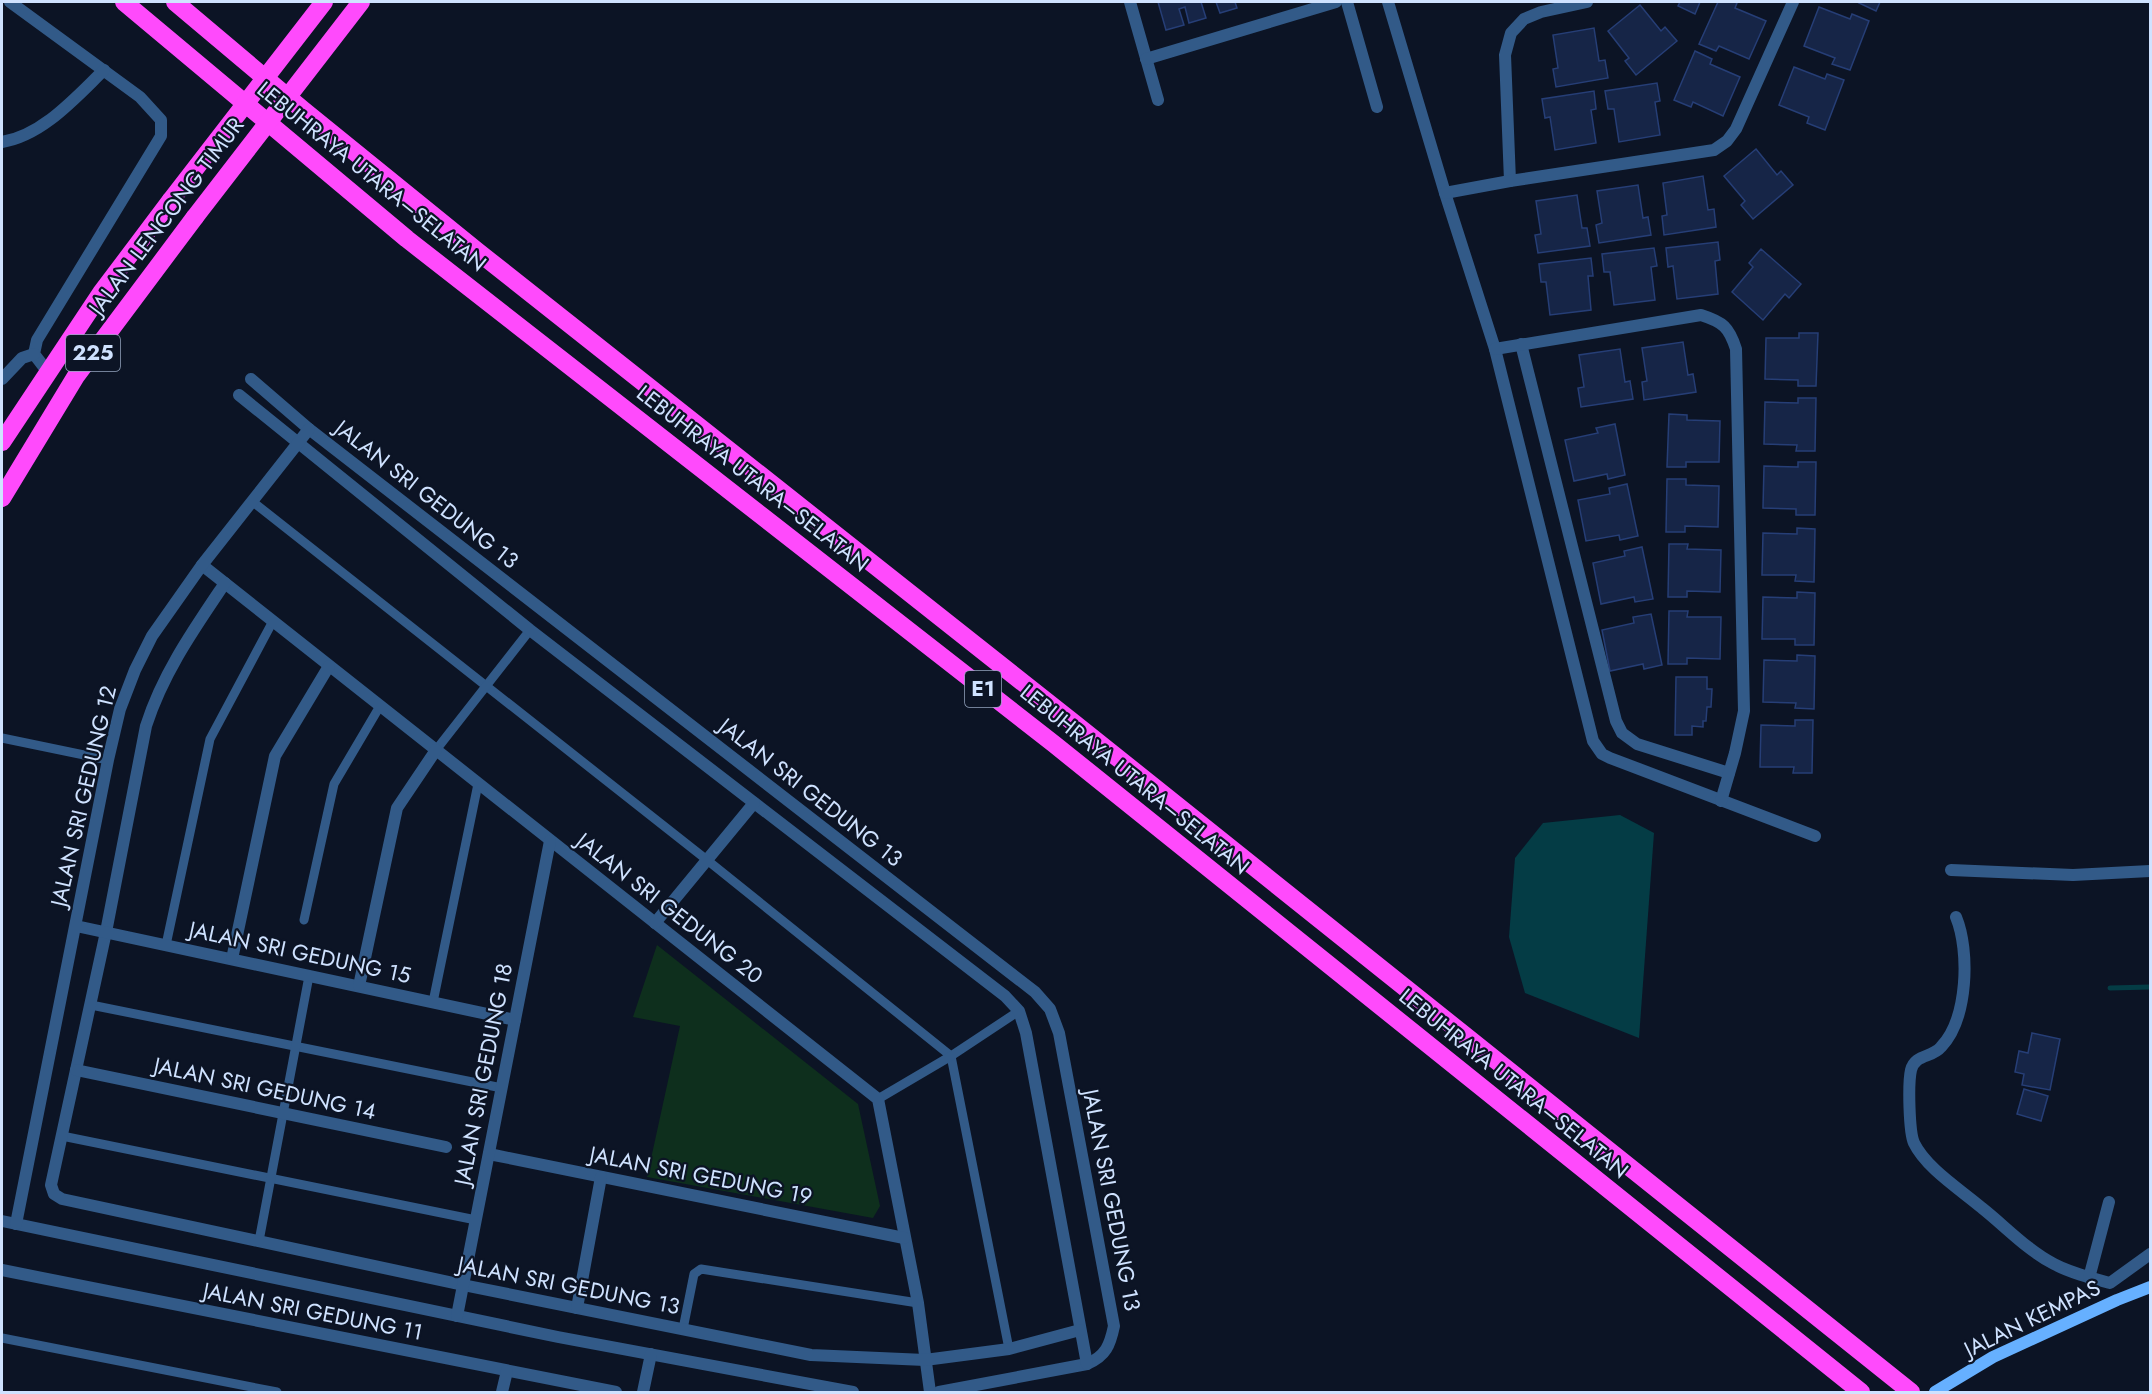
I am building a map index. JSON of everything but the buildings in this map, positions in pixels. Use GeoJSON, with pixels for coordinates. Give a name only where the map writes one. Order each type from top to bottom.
{"type":"FeatureCollection","features":[{"type":"Feature","properties":{"kind":"highway","name":"LEBUHRAYA UTARA–SELATAN"},"geometry":{"type":"LineString","coordinates":[[124,2],[407,239],[1054,744],[1862,1392]]}},
{"type":"Feature","properties":{"kind":"highway","name":"LEBUHRAYA UTARA–SELATAN"},"geometry":{"type":"LineString","coordinates":[[176,2],[303,110],[477,251],[1083,730],[1911,1392]]}},
{"type":"Feature","properties":{"kind":"highway","name":"JALAN LENCONG TIMUR"},"geometry":{"type":"LineString","coordinates":[[2,442],[47,371],[101,293],[324,2]]}},
{"type":"Feature","properties":{"kind":"highway","name":"JALAN LENCONG TIMUR"},"geometry":{"type":"LineString","coordinates":[[2,498],[76,376],[361,2]]}},
{"type":"Feature","properties":{"kind":"main road","name":"JALAN KEMPAS"},"geometry":{"type":"LineString","coordinates":[[1935,1392],[1993,1357],[2117,1300],[2151,1287]]}},
{"type":"Feature","properties":{"kind":"street"},"geometry":{"type":"LineString","coordinates":[[10,2],[140,97],[161,120],[161,136],[37,340],[34,354],[47,371]]}},
{"type":"Feature","properties":{"kind":"street"},"geometry":{"type":"LineString","coordinates":[[1130,2],[1158,100]]}},
{"type":"Feature","properties":{"kind":"street"},"geometry":{"type":"LineString","coordinates":[[1146,59],[1336,2]]}},
{"type":"Feature","properties":{"kind":"street"},"geometry":{"type":"LineString","coordinates":[[1347,2],[1377,106]]}},
{"type":"Feature","properties":{"kind":"street"},"geometry":{"type":"LineString","coordinates":[[1388,2],[1445,194],[1495,349],[1593,741],[1602,754],[1610,758],[1815,836]]}},
{"type":"Feature","properties":{"kind":"street"},"geometry":{"type":"LineString","coordinates":[[1510,181],[1505,55],[1511,33],[1524,19],[1541,12],[1587,2]]}},
{"type":"Feature","properties":{"kind":"street"},"geometry":{"type":"LineString","coordinates":[[1445,194],[1510,181],[1714,150],[1727,141],[1736,129],[1793,2]]}},
{"type":"Feature","properties":{"kind":"street"},"geometry":{"type":"LineString","coordinates":[[2,142],[13,140],[35,130],[67,106],[104,70]]}},
{"type":"Feature","properties":{"kind":"street"},"geometry":{"type":"LineString","coordinates":[[1495,349],[1701,315],[1726,326],[1732,336],[1736,349],[1744,711],[1721,801]]}},
{"type":"Feature","properties":{"kind":"street"},"geometry":{"type":"LineString","coordinates":[[1521,344],[1616,721],[1622,733],[1637,744],[1729,773]]}},
{"type":"Feature","properties":{"kind":"street"},"geometry":{"type":"LineString","coordinates":[[2,380],[22,358],[34,354]]}},
{"type":"Feature","properties":{"kind":"street","name":"JALAN SRI GEDUNG 13"},"geometry":{"type":"LineString","coordinates":[[251,379],[309,429],[1035,992],[1050,1009],[1059,1033],[1114,1326],[1107,1352],[1087,1364],[939,1392]]}},
{"type":"Feature","properties":{"kind":"street","name":"JALAN SRI GEDUNG 13"},"geometry":{"type":"LineString","coordinates":[[239,395],[530,630],[1005,996],[1019,1011],[1026,1032],[1087,1364]]}},
{"type":"Feature","properties":{"kind":"street","name":"JALAN SRI GEDUNG 12"},"geometry":{"type":"LineString","coordinates":[[16,1224],[120,709],[135,670],[152,636],[202,565],[309,429]]}},
{"type":"Feature","properties":{"kind":"street","name":"JALAN SRI GEDUNG 20"},"geometry":{"type":"LineString","coordinates":[[202,565],[878,1099]]}},
{"type":"Feature","properties":{"kind":"street","name":"JALAN SRI GEDUNG 12"},"geometry":{"type":"LineString","coordinates":[[54,1194],[51,1185],[106,932],[142,745],[156,696],[185,642],[225,583]]}},
{"type":"Feature","properties":{"kind":"street"},"geometry":{"type":"LineString","coordinates":[[232,959],[275,756],[329,666]]}},
{"type":"Feature","properties":{"kind":"street"},"geometry":{"type":"LineString","coordinates":[[359,986],[397,808],[436,750]]}},
{"type":"Feature","properties":{"kind":"street"},"geometry":{"type":"LineString","coordinates":[[655,923],[754,803]]}},
{"type":"Feature","properties":{"kind":"street","name":"JALAN SRI GEDUNG 18"},"geometry":{"type":"LineString","coordinates":[[457,1316],[550,841]]}},
{"type":"Feature","properties":{"kind":"street"},"geometry":{"type":"LineString","coordinates":[[1951,870],[2073,875],[2151,872]]}},
{"type":"Feature","properties":{"kind":"street"},"geometry":{"type":"LineString","coordinates":[[1956,917],[1962,937],[1964,985],[1959,1017],[1947,1040],[1935,1052],[1919,1058],[1911,1068],[1910,1129],[1920,1154],[2036,1254],[2055,1264],[2089,1278],[2110,1283],[2151,1254]]}},
{"type":"Feature","properties":{"kind":"street","name":"JALAN SRI GEDUNG 15"},"geometry":{"type":"LineString","coordinates":[[76,926],[515,1020]]}},
{"type":"Feature","properties":{"kind":"street","name":"JALAN SRI GEDUNG 14"},"geometry":{"type":"LineString","coordinates":[[76,1070],[446,1147]]}},
{"type":"Feature","properties":{"kind":"street"},"geometry":{"type":"LineString","coordinates":[[878,1099],[918,1303],[930,1392]]}},
{"type":"Feature","properties":{"kind":"street","name":"JALAN SRI GEDUNG 19"},"geometry":{"type":"LineString","coordinates":[[489,1154],[904,1238]]}},
{"type":"Feature","properties":{"kind":"street"},"geometry":{"type":"LineString","coordinates":[[577,1308],[601,1177]]}},
{"type":"Feature","properties":{"kind":"street","name":"JALAN SRI GEDUNG 13"},"geometry":{"type":"LineString","coordinates":[[54,1194],[62,1199],[463,1285],[811,1355],[925,1360],[1009,1349],[1080,1330]]}},
{"type":"Feature","properties":{"kind":"street"},"geometry":{"type":"LineString","coordinates":[[2089,1278],[2109,1202]]}},
{"type":"Feature","properties":{"kind":"street"},"geometry":{"type":"LineString","coordinates":[[2,1221],[457,1316],[853,1392]]}},
{"type":"Feature","properties":{"kind":"street","name":"JALAN SRI GEDUNG 11"},"geometry":{"type":"LineString","coordinates":[[2,1270],[507,1371],[569,1388],[616,1392]]}},
{"type":"Feature","properties":{"kind":"street"},"geometry":{"type":"LineString","coordinates":[[2110,1283],[2117,1300]]}},
{"type":"Feature","properties":{"kind":"street"},"geometry":{"type":"LineString","coordinates":[[643,1392],[651,1354]]}},
{"type":"Feature","properties":{"kind":"street"},"geometry":{"type":"LineString","coordinates":[[502,1392],[507,1371]]}},
{"type":"Feature","properties":{"kind":"lane"},"geometry":{"type":"LineString","coordinates":[[253,502],[707,860],[951,1056],[1009,1349]]}},
{"type":"Feature","properties":{"kind":"lane"},"geometry":{"type":"LineString","coordinates":[[165,945],[210,740],[273,621]]}},
{"type":"Feature","properties":{"kind":"lane"},"geometry":{"type":"LineString","coordinates":[[436,750],[530,630]]}},
{"type":"Feature","properties":{"kind":"lane"},"geometry":{"type":"LineString","coordinates":[[304,920],[334,784],[380,706]]}},
{"type":"Feature","properties":{"kind":"lane"},"geometry":{"type":"LineString","coordinates":[[2,738],[108,760]]}},
{"type":"Feature","properties":{"kind":"lane"},"geometry":{"type":"LineString","coordinates":[[433,1002],[478,784]]}},
{"type":"Feature","properties":{"kind":"lane"},"geometry":{"type":"LineString","coordinates":[[259,1241],[309,976]]}},
{"type":"Feature","properties":{"kind":"lane"},"geometry":{"type":"LineString","coordinates":[[90,1005],[502,1088]]}},
{"type":"Feature","properties":{"kind":"lane"},"geometry":{"type":"LineString","coordinates":[[878,1099],[951,1056],[1019,1011]]}},
{"type":"Feature","properties":{"kind":"lane"},"geometry":{"type":"LineString","coordinates":[[62,1136],[476,1220]]}},
{"type":"Feature","properties":{"kind":"lane"},"geometry":{"type":"LineString","coordinates":[[682,1329],[694,1274],[701,1269],[918,1303]]}},
{"type":"Feature","properties":{"kind":"lane"},"geometry":{"type":"LineString","coordinates":[[2,1338],[277,1392]]}},
{"type":"Feature","properties":{"kind":"shaded area"},"geometry":{"type":"Polygon","coordinates":[[[1620,815],[1654,833],[1639,1038],[1525,993],[1509,937],[1515,858],[1543,823],[1620,815]]]}},
{"type":"Feature","properties":{"kind":"shaded area"},"geometry":{"type":"Polygon","coordinates":[[[657,945],[858,1104],[880,1206],[873,1218],[647,1177],[680,1026],[633,1017],[657,945]]]}},
{"type":"Feature","properties":{"kind":"waterway"},"geometry":{"type":"LineString","coordinates":[[2110,988],[2150,987]]}}]}
